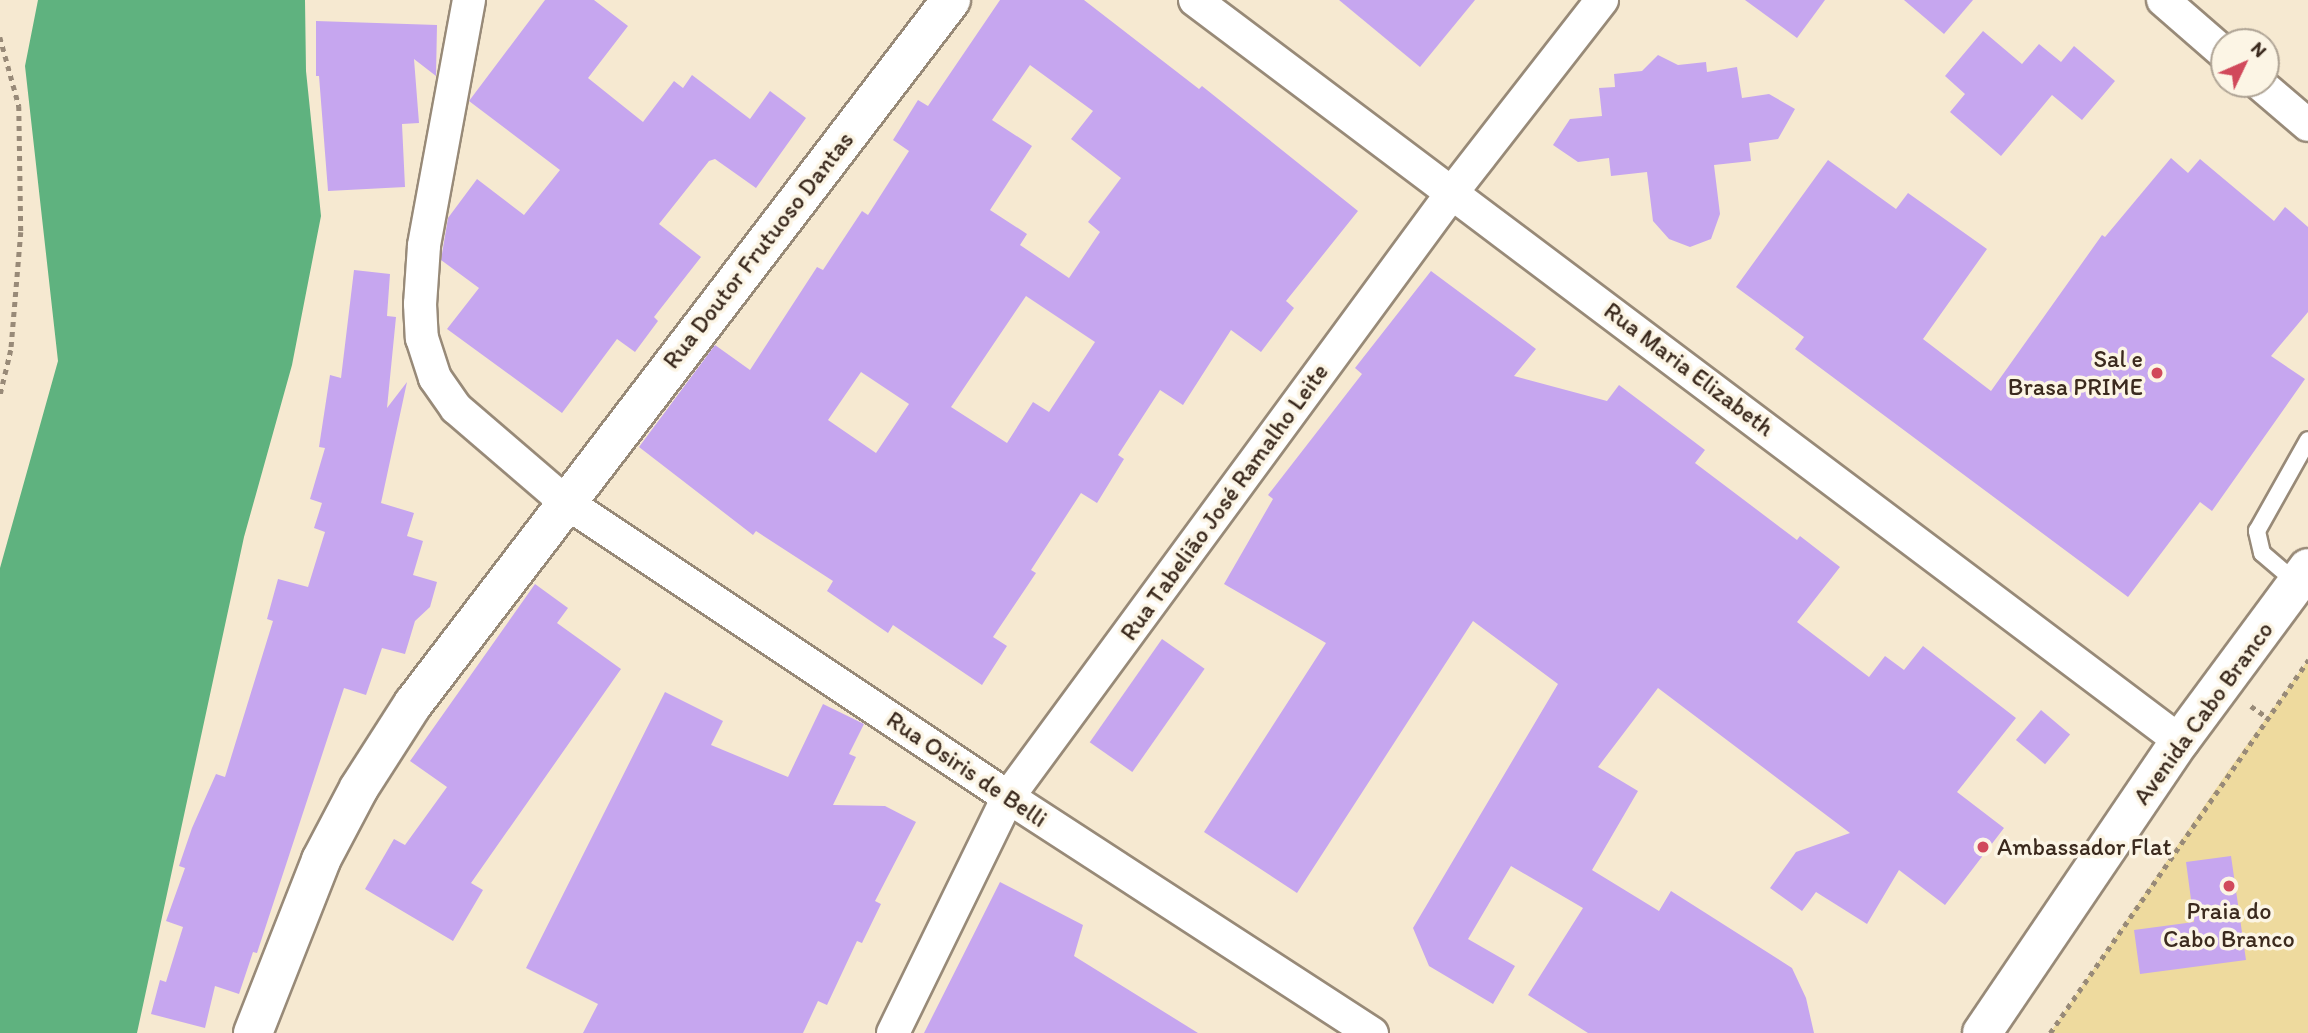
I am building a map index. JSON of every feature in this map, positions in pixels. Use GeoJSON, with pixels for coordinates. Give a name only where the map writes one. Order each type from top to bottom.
{"type":"FeatureCollection","features":[{"type":"Feature","properties":{"kind":"main road","name":"Rua Doutor Frutuoso Dantas"},"geometry":{"type":"LineString","coordinates":[[253,1033],[321,860],[359,788],[413,704],[564,501],[951,0]]}},
{"type":"Feature","properties":{"kind":"main road","name":"Avenida Cabo Branco"},"geometry":{"type":"LineString","coordinates":[[1982,1033],[2180,741],[2303,575]]}},
{"type":"Feature","properties":{"kind":"street","name":"Rua Osiris de Belli"},"geometry":{"type":"LineString","coordinates":[[469,0],[424,247],[422,338],[435,378],[456,408],[564,501],[1008,797],[1372,1033]]}},
{"type":"Feature","properties":{"kind":"street","name":"Rua Maria Elizabeth"},"geometry":{"type":"LineString","coordinates":[[1195,0],[1454,190],[2180,741]]}},
{"type":"Feature","properties":{"kind":"street","name":"Rua Tabelião José Ramalho Leite"},"geometry":{"type":"LineString","coordinates":[[893,1033],[1008,797],[1454,190],[1602,0]]}},
{"type":"Feature","properties":{"kind":"street"},"geometry":{"type":"LineString","coordinates":[[2163,0],[2210,40]]}},
{"type":"Feature","properties":{"kind":"street"},"geometry":{"type":"LineString","coordinates":[[2276,98],[2308,125]]}},
{"type":"Feature","properties":{"kind":"lane"},"geometry":{"type":"LineString","coordinates":[[2303,575],[2262,553],[2257,531],[2308,440]]}},
{"type":"Feature","properties":{"kind":"path"},"geometry":{"type":"LineString","coordinates":[[0,37],[19,106],[20,232],[11,350],[0,396]]}},
{"type":"Feature","properties":{"kind":"path"},"geometry":{"type":"LineString","coordinates":[[2050,1033],[2308,660]]}},
{"type":"Feature","properties":{"kind":"green space"},"geometry":{"type":"Polygon","coordinates":[[[38,0],[305,0],[306,71],[321,216],[292,365],[244,537],[137,1033],[0,1033],[0,568],[58,361],[25,66],[38,0]]]}},
{"type":"Feature","properties":{"kind":"sand","name":"Praia do Cabo Branco"},"geometry":{"type":"Polygon","coordinates":[[[2308,660],[2308,1033],[2050,1033],[2226,774],[2308,660]]]}},
{"type":"Feature","properties":{"kind":"building"},"geometry":{"type":"Polygon","coordinates":[[[545,0],[594,0],[628,26],[588,78],[643,122],[674,81],[683,88],[692,75],[750,119],[770,91],[806,118],[756,188],[715,159],[709,161],[659,224],[701,257],[654,317],[658,321],[635,352],[617,339],[562,413],[447,329],[479,288],[441,260],[448,218],[477,179],[524,215],[560,170],[469,101],[545,0]]]}},
{"type":"Feature","properties":{"kind":"building"},"geometry":{"type":"Polygon","coordinates":[[[1000,0],[1084,0],[1199,89],[1202,86],[1358,211],[1286,301],[1294,308],[1261,352],[1231,330],[1183,405],[1160,390],[1118,455],[1124,459],[1097,503],[1081,493],[1031,570],[1036,573],[993,637],[1007,646],[982,685],[893,625],[888,633],[827,591],[833,581],[756,531],[753,535],[639,447],[715,345],[750,370],[817,267],[823,270],[862,211],[868,215],[909,151],[893,140],[918,100],[928,106],[1000,0]],[[1030,65],[992,120],[1032,146],[990,210],[1027,234],[1020,245],[1069,278],[1100,232],[1088,222],[1121,178],[1071,139],[1093,111],[1030,65]],[[1026,296],[951,407],[1007,443],[1033,402],[1049,412],[1095,342],[1026,296]],[[861,372],[828,420],[876,453],[909,404],[861,372]]]}},
{"type":"Feature","properties":{"kind":"building"},"geometry":{"type":"Polygon","coordinates":[[[1339,0],[1475,0],[1420,67],[1339,0]]]}},
{"type":"Feature","properties":{"kind":"building"},"geometry":{"type":"Polygon","coordinates":[[[1745,0],[1825,0],[1797,38],[1745,0]]]}},
{"type":"Feature","properties":{"kind":"building"},"geometry":{"type":"Polygon","coordinates":[[[1904,0],[1973,0],[1944,34],[1904,0]]]}},
{"type":"Feature","properties":{"kind":"building"},"geometry":{"type":"Polygon","coordinates":[[[316,21],[437,25],[436,76],[414,59],[419,123],[402,124],[405,187],[328,191],[319,76],[316,76],[316,21]]]}},
{"type":"Feature","properties":{"kind":"building"},"geometry":{"type":"Polygon","coordinates":[[[1983,31],[2022,64],[2039,44],[2061,62],[2074,46],[2115,81],[2082,120],[2052,95],[2001,156],[1950,112],[1965,94],[1945,76],[1983,31]]]}},
{"type":"Feature","properties":{"kind":"building"},"geometry":{"type":"Polygon","coordinates":[[[1658,55],[1678,65],[1706,62],[1707,72],[1737,67],[1742,98],[1769,94],[1795,109],[1778,139],[1749,143],[1751,161],[1714,165],[1720,214],[1711,239],[1690,247],[1669,239],[1653,221],[1647,172],[1611,176],[1609,158],[1578,162],[1553,145],[1570,119],[1602,116],[1599,88],[1615,87],[1614,74],[1642,71],[1658,55]]]}},
{"type":"Feature","properties":{"kind":"building"},"geometry":{"type":"Polygon","coordinates":[[[2171,158],[2188,173],[2200,159],[2274,221],[2285,207],[2308,227],[2308,312],[2271,356],[2305,379],[2212,511],[2200,502],[2128,597],[1795,349],[1804,337],[1736,287],[1828,160],[1896,209],[1908,193],[1987,249],[1923,339],[1991,391],[2102,235],[2105,237],[2171,158]]]}},
{"type":"Feature","properties":{"kind":"building"},"geometry":{"type":"Polygon","coordinates":[[[354,270],[390,274],[387,316],[396,317],[387,408],[407,382],[381,503],[414,513],[407,536],[423,541],[413,575],[437,582],[430,607],[415,621],[405,654],[382,648],[366,695],[344,688],[257,953],[253,952],[239,994],[215,986],[205,1028],[151,1014],[160,980],[166,982],[183,927],[166,921],[185,868],[179,866],[192,828],[216,774],[225,777],[273,621],[267,619],[278,579],[308,587],[325,532],[314,528],[322,503],[310,499],[325,448],[319,447],[330,375],[341,378],[354,270]]]}},
{"type":"Feature","properties":{"kind":"building"},"geometry":{"type":"Polygon","coordinates":[[[1431,271],[1536,349],[1514,376],[1607,401],[1619,385],[1705,450],[1695,463],[1797,540],[1800,536],[1840,567],[1797,622],[1869,677],[1885,656],[1904,670],[1923,646],[2016,718],[1957,792],[2004,828],[1945,905],[1899,870],[1867,924],[1816,892],[1802,911],[1770,888],[1796,852],[1850,833],[1658,688],[1598,767],[1638,791],[1592,870],[1659,911],[1671,891],[1792,968],[1806,998],[1814,1033],[1588,1033],[1528,995],[1583,908],[1511,866],[1468,939],[1515,966],[1493,1004],[1429,966],[1413,928],[1558,684],[1473,621],[1297,893],[1204,832],[1326,643],[1224,584],[1273,499],[1268,495],[1362,374],[1355,368],[1431,271]]]}},
{"type":"Feature","properties":{"kind":"building"},"geometry":{"type":"Polygon","coordinates":[[[535,584],[568,608],[557,623],[621,669],[471,883],[483,890],[453,941],[365,889],[394,839],[405,845],[447,787],[410,761],[535,584]]]}},
{"type":"Feature","properties":{"kind":"building"},"geometry":{"type":"Polygon","coordinates":[[[1162,639],[1205,669],[1132,772],[1090,742],[1162,639]]]}},
{"type":"Feature","properties":{"kind":"building"},"geometry":{"type":"Polygon","coordinates":[[[665,692],[723,721],[711,745],[788,777],[823,704],[864,724],[849,754],[856,757],[833,805],[885,806],[916,822],[875,901],[881,904],[862,943],[857,941],[827,1005],[818,1001],[803,1033],[583,1033],[598,1004],[526,968],[665,692]]]}},
{"type":"Feature","properties":{"kind":"building"},"geometry":{"type":"Polygon","coordinates":[[[2041,710],[2070,734],[2045,764],[2016,740],[2041,710]]]}},
{"type":"Feature","properties":{"kind":"building"},"geometry":{"type":"Polygon","coordinates":[[[2231,856],[2246,960],[2140,974],[2134,930],[2194,922],[2186,862],[2231,856]]]}},
{"type":"Feature","properties":{"kind":"building"},"geometry":{"type":"Polygon","coordinates":[[[1000,882],[1083,925],[1074,956],[1198,1033],[924,1033],[1000,882]]]}},
{"type":"Feature","properties":{"kind":"place","name":"Sal e Brasa PRIME"},"geometry":{"type":"Point","coordinates":[2157,373]}},
{"type":"Feature","properties":{"kind":"place","name":"Ambassador Flat"},"geometry":{"type":"Point","coordinates":[1983,847]}},
{"type":"Feature","properties":{"kind":"place","name":"Praia do Cabo Branco"},"geometry":{"type":"Point","coordinates":[2229,886]}}]}
